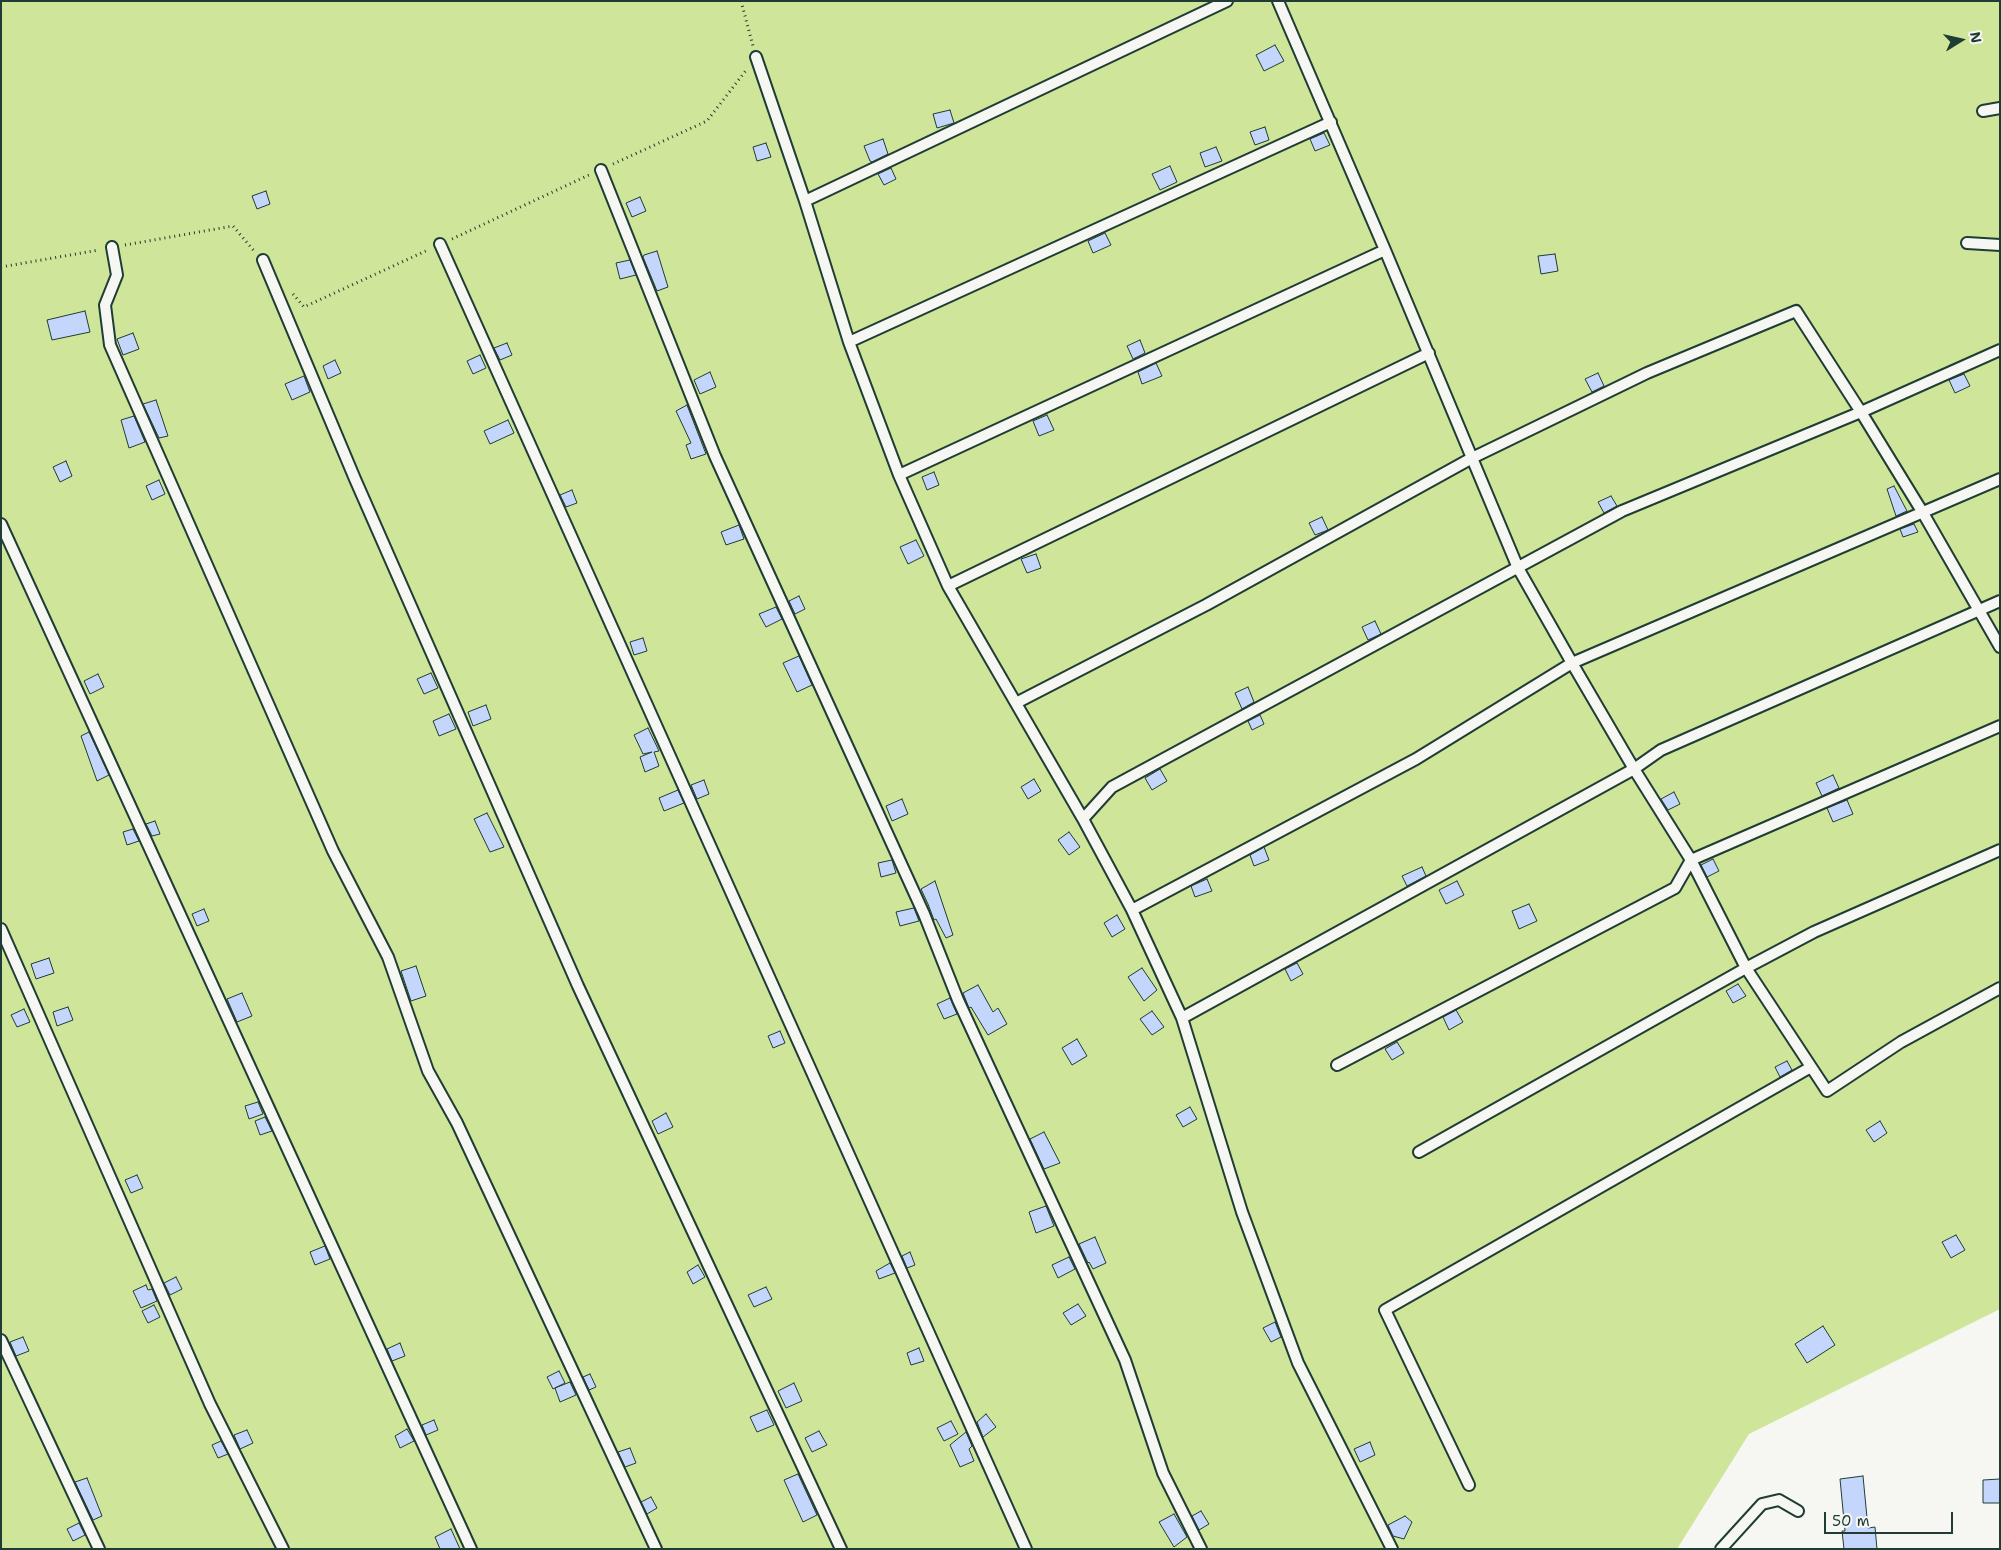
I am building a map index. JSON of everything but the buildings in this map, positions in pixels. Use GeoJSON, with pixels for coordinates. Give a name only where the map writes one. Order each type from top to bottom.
{"type":"FeatureCollection","features":[{"type":"Feature","properties":{"kind":"lane"},"geometry":{"type":"LineString","coordinates":[[805,200],[1227,1]]}},
{"type":"Feature","properties":{"kind":"lane"},"geometry":{"type":"LineString","coordinates":[[1278,1],[1429,353],[1518,568],[1634,769],[1691,860],[1746,968],[1827,1091],[1901,1042],[2000,988]]}},
{"type":"Feature","properties":{"kind":"lane"},"geometry":{"type":"LineString","coordinates":[[756,57],[805,200],[849,342],[899,474],[948,586],[1083,819],[1132,910],[1182,1018],[1242,1212],[1298,1363],[1392,1549]]}},
{"type":"Feature","properties":{"kind":"lane"},"geometry":{"type":"LineString","coordinates":[[1983,111],[2000,108]]}},
{"type":"Feature","properties":{"kind":"lane"},"geometry":{"type":"LineString","coordinates":[[849,342],[1331,122]]}},
{"type":"Feature","properties":{"kind":"lane"},"geometry":{"type":"LineString","coordinates":[[601,170],[715,456],[924,914],[958,1000],[1125,1360],[1163,1473],[1201,1549]]}},
{"type":"Feature","properties":{"kind":"lane"},"geometry":{"type":"LineString","coordinates":[[1967,243],[2000,245]]}},
{"type":"Feature","properties":{"kind":"lane"},"geometry":{"type":"LineString","coordinates":[[440,244],[1026,1549]]}},
{"type":"Feature","properties":{"kind":"lane"},"geometry":{"type":"LineString","coordinates":[[112,247],[117,276],[105,305],[110,345],[333,851],[388,957],[428,1070],[457,1123],[656,1549]]}},
{"type":"Feature","properties":{"kind":"lane"},"geometry":{"type":"LineString","coordinates":[[899,474],[1385,250]]}},
{"type":"Feature","properties":{"kind":"lane"},"geometry":{"type":"LineString","coordinates":[[263,260],[355,479],[578,986],[841,1549]]}},
{"type":"Feature","properties":{"kind":"lane"},"geometry":{"type":"LineString","coordinates":[[1016,703],[1206,605],[1472,458],[1646,372],[1796,311],[1923,513],[2000,647]]}},
{"type":"Feature","properties":{"kind":"lane"},"geometry":{"type":"LineString","coordinates":[[1083,819],[1112,787],[1622,511],[1861,412],[2000,350]]}},
{"type":"Feature","properties":{"kind":"lane"},"geometry":{"type":"LineString","coordinates":[[948,586],[1429,353]]}},
{"type":"Feature","properties":{"kind":"lane"},"geometry":{"type":"LineString","coordinates":[[1132,910],[1416,759],[1572,663],[2000,479]]}},
{"type":"Feature","properties":{"kind":"lane"},"geometry":{"type":"LineString","coordinates":[[1,524],[471,1549]]}},
{"type":"Feature","properties":{"kind":"lane"},"geometry":{"type":"LineString","coordinates":[[1182,1018],[1634,769],[1662,750],[2000,601]]}},
{"type":"Feature","properties":{"kind":"lane"},"geometry":{"type":"LineString","coordinates":[[1337,1065],[1675,888],[1691,860],[2000,726]]}},
{"type":"Feature","properties":{"kind":"lane"},"geometry":{"type":"LineString","coordinates":[[1419,1152],[1746,968],[1814,932],[2000,850]]}},
{"type":"Feature","properties":{"kind":"lane"},"geometry":{"type":"LineString","coordinates":[[1,930],[210,1404],[282,1549]]}},
{"type":"Feature","properties":{"kind":"lane"},"geometry":{"type":"LineString","coordinates":[[1469,1485],[1385,1310],[1811,1067]]}},
{"type":"Feature","properties":{"kind":"lane"},"geometry":{"type":"LineString","coordinates":[[1,1340],[99,1549]]}},
{"type":"Feature","properties":{"kind":"lane"},"geometry":{"type":"LineString","coordinates":[[1721,1549],[1762,1504],[1779,1500],[1798,1511]]}},
{"type":"Feature","properties":{"kind":"path"},"geometry":{"type":"LineString","coordinates":[[292,293],[304,307],[707,122],[756,57],[741,1]]}},
{"type":"Feature","properties":{"kind":"path"},"geometry":{"type":"LineString","coordinates":[[1,267],[233,226],[263,260]]}},
{"type":"Feature","properties":{"kind":"green space"},"geometry":{"type":"Polygon","coordinates":[[[1,1],[2000,1],[2000,1309],[1749,1434],[1677,1549],[1,1549],[1,1]]]}}]}
